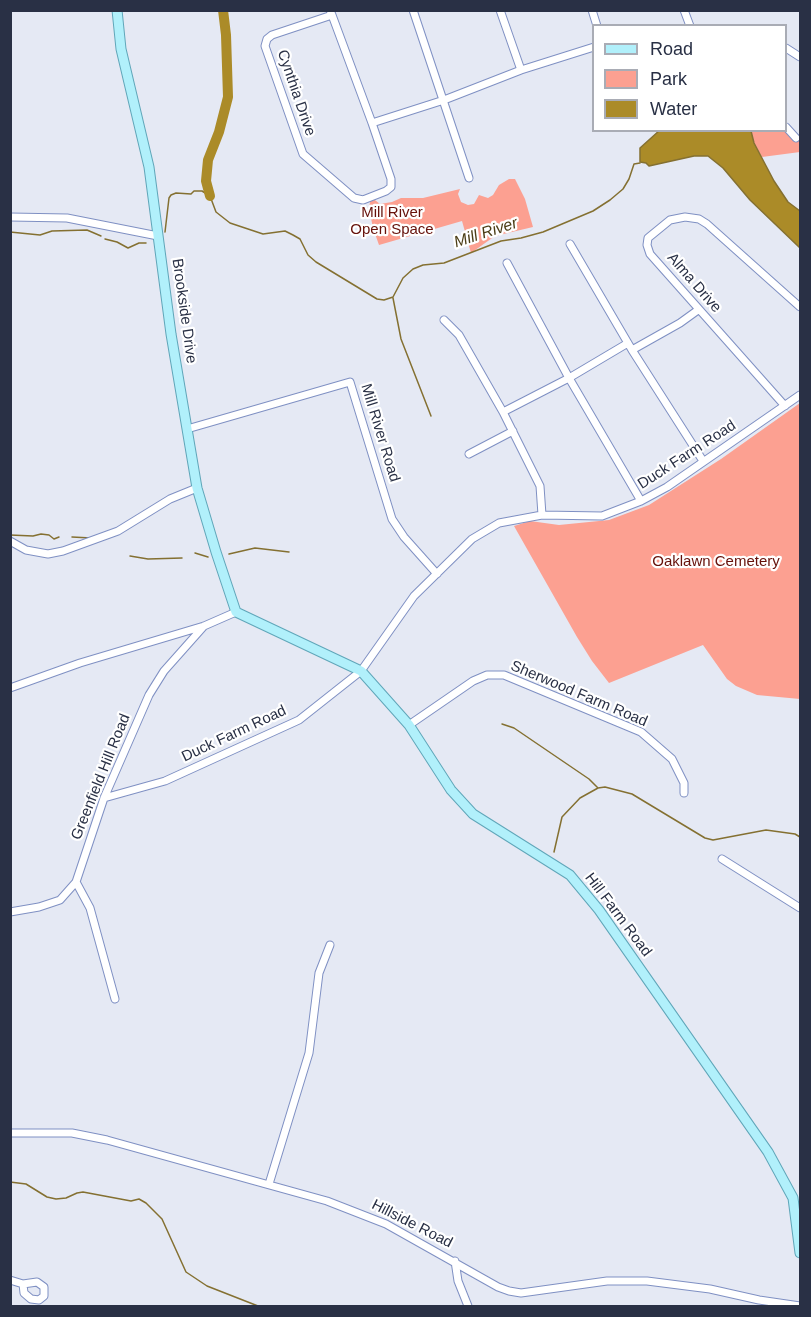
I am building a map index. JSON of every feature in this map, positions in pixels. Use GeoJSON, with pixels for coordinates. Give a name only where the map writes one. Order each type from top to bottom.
{"type":"FeatureCollection","features":[{"type":"Feature","properties":{"kind":"main road","name":"Brookside Drive"},"geometry":{"type":"LineString","coordinates":[[117,10],[121,49],[149,167],[170,331],[197,488],[236,612]]}},
{"type":"Feature","properties":{"kind":"main road","name":"Hill Farm Road"},"geometry":{"type":"LineString","coordinates":[[236,612],[361,671],[409,725],[451,790],[473,814],[570,875],[599,910],[768,1152],[792,1198],[801,1253]]}},
{"type":"Feature","properties":{"kind":"street"},"geometry":{"type":"LineString","coordinates":[[413,10],[469,178]]}},
{"type":"Feature","properties":{"kind":"street"},"geometry":{"type":"LineString","coordinates":[[500,10],[521,70]]}},
{"type":"Feature","properties":{"kind":"street"},"geometry":{"type":"LineString","coordinates":[[331,13],[372,123],[444,100],[521,70],[592,48]]}},
{"type":"Feature","properties":{"kind":"street","name":"Cynthia Drive"},"geometry":{"type":"LineString","coordinates":[[331,13],[269,36],[265,43],[303,154],[356,200],[383,194],[391,187],[391,176],[372,123]]}},
{"type":"Feature","properties":{"kind":"street"},"geometry":{"type":"LineString","coordinates":[[787,49],[801,57]]}},
{"type":"Feature","properties":{"kind":"street"},"geometry":{"type":"LineString","coordinates":[[787,128],[796,138]]}},
{"type":"Feature","properties":{"kind":"street"},"geometry":{"type":"LineString","coordinates":[[10,217],[67,218],[158,236]]}},
{"type":"Feature","properties":{"kind":"street","name":"Alma Drive"},"geometry":{"type":"LineString","coordinates":[[785,406],[648,250],[647,241],[662,224],[677,218],[690,217],[707,224],[801,307]]}},
{"type":"Feature","properties":{"kind":"street"},"geometry":{"type":"LineString","coordinates":[[570,244],[630,347],[703,461]]}},
{"type":"Feature","properties":{"kind":"street"},"geometry":{"type":"LineString","coordinates":[[507,263],[569,378],[641,501]]}},
{"type":"Feature","properties":{"kind":"street"},"geometry":{"type":"LineString","coordinates":[[503,412],[680,323],[699,310]]}},
{"type":"Feature","properties":{"kind":"street"},"geometry":{"type":"LineString","coordinates":[[444,320],[459,335],[513,431],[540,486],[542,515]]}},
{"type":"Feature","properties":{"kind":"street","name":"Mill River Road"},"geometry":{"type":"LineString","coordinates":[[187,429],[351,382],[392,519],[404,537],[437,574]]}},
{"type":"Feature","properties":{"kind":"street","name":"Duck Farm Road"},"geometry":{"type":"LineString","coordinates":[[104,798],[165,781],[299,720],[361,671],[414,596],[472,539],[499,523],[542,515],[602,516],[641,501],[667,487],[801,395]]}},
{"type":"Feature","properties":{"kind":"street"},"geometry":{"type":"LineString","coordinates":[[469,454],[513,431]]}},
{"type":"Feature","properties":{"kind":"street"},"geometry":{"type":"LineString","coordinates":[[10,541],[26,550],[48,554],[63,551],[118,531],[170,499],[197,488]]}},
{"type":"Feature","properties":{"kind":"street"},"geometry":{"type":"LineString","coordinates":[[10,688],[80,663],[204,626],[236,612]]}},
{"type":"Feature","properties":{"kind":"street","name":"Greenfield Hill Road"},"geometry":{"type":"LineString","coordinates":[[10,912],[39,907],[60,900],[76,882],[104,798],[149,695],[164,671],[204,626]]}},
{"type":"Feature","properties":{"kind":"street","name":"Sherwood Farm Road"},"geometry":{"type":"LineString","coordinates":[[409,725],[473,681],[487,675],[504,675],[641,732],[672,759],[684,783],[684,794]]}},
{"type":"Feature","properties":{"kind":"street"},"geometry":{"type":"LineString","coordinates":[[722,859],[801,908]]}},
{"type":"Feature","properties":{"kind":"street"},"geometry":{"type":"LineString","coordinates":[[76,882],[90,908],[115,999]]}},
{"type":"Feature","properties":{"kind":"street"},"geometry":{"type":"LineString","coordinates":[[269,1184],[309,1053],[319,973],[330,945]]}},
{"type":"Feature","properties":{"kind":"street","name":"Hillside Road"},"geometry":{"type":"LineString","coordinates":[[10,1133],[72,1133],[139,1148],[352,1210],[386,1224],[509,1291],[521,1293],[607,1281],[646,1281],[710,1289],[759,1300],[801,1306]]}},
{"type":"Feature","properties":{"kind":"street"},"geometry":{"type":"LineString","coordinates":[[455,1261],[458,1281],[468,1306]]}},
{"type":"Feature","properties":{"kind":"street"},"geometry":{"type":"LineString","coordinates":[[10,1280],[23,1284]]}},
{"type":"Feature","properties":{"kind":"green space"},"geometry":{"type":"Polygon","coordinates":[[[751,132],[786,132],[800,141],[800,152],[762,157],[754,143],[751,132]]]}},
{"type":"Feature","properties":{"kind":"green space","name":"Mill River Open Space"},"geometry":{"type":"Polygon","coordinates":[[[509,179],[515,179],[525,199],[533,227],[495,236],[471,253],[462,221],[379,245],[369,208],[371,197],[380,204],[401,198],[423,198],[460,189],[458,194],[461,202],[468,205],[474,204],[479,195],[488,198],[493,195],[499,185],[509,179]]]}},
{"type":"Feature","properties":{"kind":"green space","name":"Oaklawn Cemetery"},"geometry":{"type":"Polygon","coordinates":[[[800,403],[800,699],[757,695],[736,686],[727,679],[703,645],[609,683],[577,637],[514,526],[530,521],[559,525],[609,520],[649,505],[721,459],[800,403]]]}},
{"type":"Feature","properties":{"kind":"water"},"geometry":{"type":"Polygon","coordinates":[[[658,132],[751,132],[754,143],[774,181],[788,202],[800,211],[800,248],[750,200],[723,168],[708,156],[694,156],[649,166],[640,162],[640,148],[658,132]]]}},
{"type":"Feature","properties":{"kind":"waterway","name":"Mill River"},"geometry":{"type":"LineString","coordinates":[[210,196],[206,181],[208,160],[219,132],[228,97],[223,10]]}},
{"type":"Feature","properties":{"kind":"waterway","name":"Mill River"},"geometry":{"type":"LineString","coordinates":[[165,232],[171,195],[202,191],[210,196],[216,212],[230,223],[263,234],[285,231],[300,239],[308,255],[316,262],[377,299],[384,300],[393,297],[403,278],[413,269],[423,265],[444,263],[501,241],[543,232],[593,211],[623,189],[634,164],[640,163]]}},
{"type":"Feature","properties":{"kind":"waterway"},"geometry":{"type":"LineString","coordinates":[[10,232],[40,235],[52,231],[87,230],[101,236]]}},
{"type":"Feature","properties":{"kind":"waterway"},"geometry":{"type":"LineString","coordinates":[[105,239],[128,248],[139,243],[146,243]]}},
{"type":"Feature","properties":{"kind":"waterway"},"geometry":{"type":"LineString","coordinates":[[393,298],[401,339],[431,416]]}},
{"type":"Feature","properties":{"kind":"waterway"},"geometry":{"type":"LineString","coordinates":[[10,535],[41,534],[49,535],[54,539],[59,537]]}},
{"type":"Feature","properties":{"kind":"waterway"},"geometry":{"type":"LineString","coordinates":[[72,537],[91,538]]}},
{"type":"Feature","properties":{"kind":"waterway"},"geometry":{"type":"LineString","coordinates":[[229,554],[255,548],[289,552]]}},
{"type":"Feature","properties":{"kind":"waterway"},"geometry":{"type":"LineString","coordinates":[[195,553],[208,557]]}},
{"type":"Feature","properties":{"kind":"waterway"},"geometry":{"type":"LineString","coordinates":[[130,556],[148,559],[182,558]]}},
{"type":"Feature","properties":{"kind":"waterway"},"geometry":{"type":"LineString","coordinates":[[502,724],[514,728],[589,779],[598,788]]}},
{"type":"Feature","properties":{"kind":"waterway"},"geometry":{"type":"LineString","coordinates":[[554,852],[562,817],[580,798],[598,788],[605,787],[632,794],[705,838],[713,840],[766,830],[795,834],[800,837]]}},
{"type":"Feature","properties":{"kind":"waterway"},"geometry":{"type":"LineString","coordinates":[[10,1182],[26,1184],[47,1197],[56,1199],[83,1192],[131,1201],[139,1199],[162,1219],[186,1272],[207,1286],[258,1306]]}}]}
